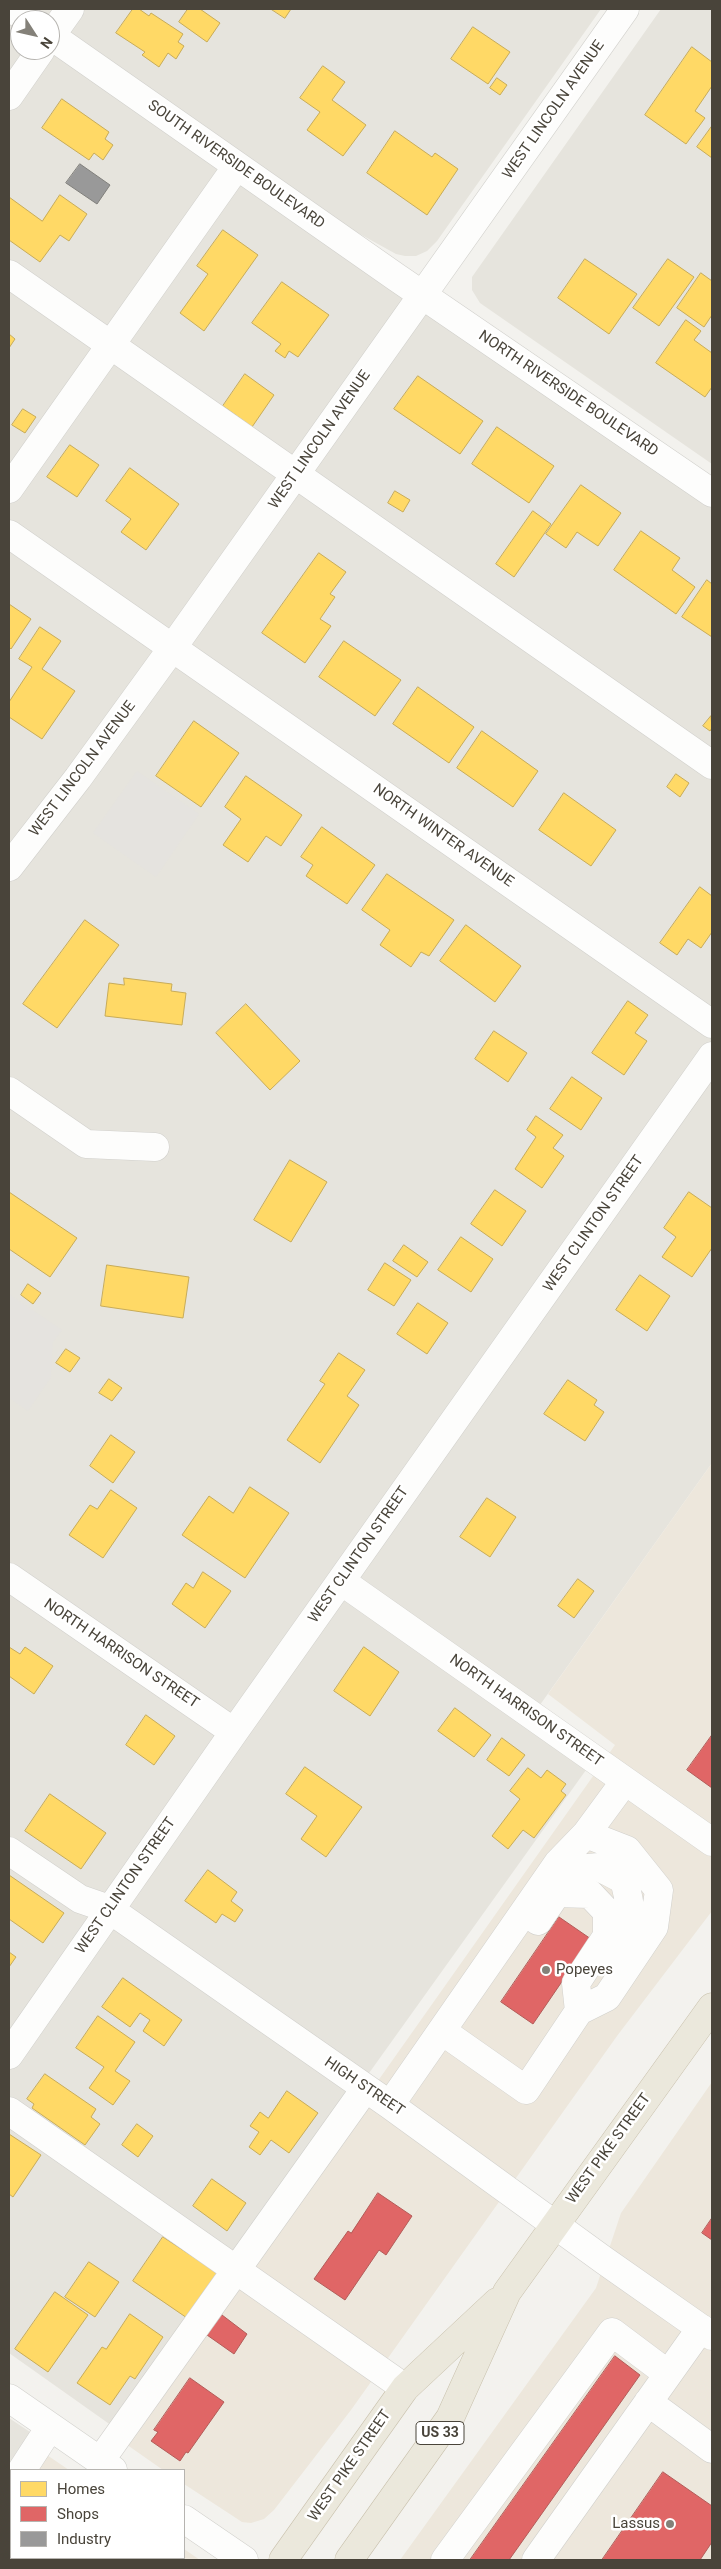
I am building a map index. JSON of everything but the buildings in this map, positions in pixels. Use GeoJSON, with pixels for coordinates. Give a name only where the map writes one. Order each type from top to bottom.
{"type":"FeatureCollection","features":[{"type":"Feature","properties":{"kind":"highway","name":"WEST PIKE STREET"},"geometry":{"type":"LineString","coordinates":[[350,2560],[450,2418],[507,2292],[712,2007]]}},
{"type":"Feature","properties":{"kind":"highway","name":"WEST PIKE STREET"},"geometry":{"type":"LineString","coordinates":[[283,2560],[405,2388],[507,2292]]}},
{"type":"Feature","properties":{"kind":"street"},"geometry":{"type":"LineString","coordinates":[[60,23],[70,9]]}},
{"type":"Feature","properties":{"kind":"street","name":"WEST LINCOLN AVENUE"},"geometry":{"type":"LineString","coordinates":[[9,867],[78,778],[173,647],[625,9]]}},
{"type":"Feature","properties":{"kind":"street","name":"SOUTH RIVERSIDE BOULEVARD"},"geometry":{"type":"LineString","coordinates":[[60,47],[237,166],[423,295]]}},
{"type":"Feature","properties":{"kind":"street"},"geometry":{"type":"LineString","coordinates":[[9,96],[34,60]]}},
{"type":"Feature","properties":{"kind":"street"},"geometry":{"type":"LineString","coordinates":[[9,489],[237,166]]}},
{"type":"Feature","properties":{"kind":"street"},"geometry":{"type":"LineString","coordinates":[[9,274],[109,346],[296,473],[712,765]]}},
{"type":"Feature","properties":{"kind":"street","name":"NORTH RIVERSIDE BOULEVARD"},"geometry":{"type":"LineString","coordinates":[[423,295],[712,493]]}},
{"type":"Feature","properties":{"kind":"street","name":"NORTH WINTER AVENUE"},"geometry":{"type":"LineString","coordinates":[[9,534],[712,1024]]}},
{"type":"Feature","properties":{"kind":"street","name":"WEST CLINTON STREET"},"geometry":{"type":"LineString","coordinates":[[9,2055],[109,1909],[712,1056]]}},
{"type":"Feature","properties":{"kind":"street"},"geometry":{"type":"LineString","coordinates":[[9,1091],[86,1144],[155,1146]]}},
{"type":"Feature","properties":{"kind":"street","name":"NORTH HARRISON STREET"},"geometry":{"type":"LineString","coordinates":[[9,1577],[234,1732]]}},
{"type":"Feature","properties":{"kind":"street","name":"NORTH HARRISON STREET"},"geometry":{"type":"LineString","coordinates":[[341,1581],[712,1842]]}},
{"type":"Feature","properties":{"kind":"street"},"geometry":{"type":"LineString","coordinates":[[390,2105],[558,1863],[586,1834],[625,1781]]}},
{"type":"Feature","properties":{"kind":"street"},"geometry":{"type":"LineString","coordinates":[[442,2031],[526,2090],[579,2011],[607,1997],[654,1927],[659,1890],[627,1850],[586,1834]]}},
{"type":"Feature","properties":{"kind":"street","name":"HIGH STREET"},"geometry":{"type":"LineString","coordinates":[[9,1851],[80,1899],[109,1909],[390,2105],[707,2332]]}},
{"type":"Feature","properties":{"kind":"street"},"geometry":{"type":"LineString","coordinates":[[466,1996],[494,1989],[557,1893],[590,1894],[607,1912],[607,1936],[576,1984],[579,2011]]}},
{"type":"Feature","properties":{"kind":"street"},"geometry":{"type":"LineString","coordinates":[[9,2398],[107,2466],[238,2270],[365,2089]]}},
{"type":"Feature","properties":{"kind":"street"},"geometry":{"type":"LineString","coordinates":[[9,2111],[405,2388]]}},
{"type":"Feature","properties":{"kind":"street"},"geometry":{"type":"LineString","coordinates":[[445,2560],[612,2332],[668,2374]]}},
{"type":"Feature","properties":{"kind":"street"},"geometry":{"type":"LineString","coordinates":[[536,2560],[668,2374],[707,2332]]}},
{"type":"Feature","properties":{"kind":"street"},"geometry":{"type":"LineString","coordinates":[[648,2402],[712,2450]]}},
{"type":"Feature","properties":{"kind":"street"},"geometry":{"type":"LineString","coordinates":[[23,2469],[50,2427]]}},
{"type":"Feature","properties":{"kind":"street"},"geometry":{"type":"LineString","coordinates":[[185,2520],[244,2560]]}},
{"type":"Feature","properties":{"kind":"shaded area"},"geometry":{"type":"Polygon","coordinates":[[[9,9],[10,60],[60,60],[60,57],[712,495],[712,1463],[525,1726],[586,1770],[115,2428],[9,2353],[9,9]]]}},
{"type":"Feature","properties":{"kind":"shaded area"},"geometry":{"type":"Polygon","coordinates":[[[13,9],[601,9],[437,241],[427,251],[416,256],[396,254],[237,166],[60,28],[60,10],[13,9]]]}},
{"type":"Feature","properties":{"kind":"shaded area"},"geometry":{"type":"Polygon","coordinates":[[[661,9],[712,9],[712,464],[480,303],[472,290],[472,277],[661,9]]]}},
{"type":"Feature","properties":{"kind":"shaded area"},"geometry":{"type":"Polygon","coordinates":[[[137,771],[199,814],[156,877],[93,833],[137,771]]]}},
{"type":"Feature","properties":{"kind":"shaded area"},"geometry":{"type":"Polygon","coordinates":[[[9,1294],[62,1330],[53,1342],[51,1377],[28,1411],[9,1398],[9,1294]]]}},
{"type":"Feature","properties":{"kind":"shaded area"},"geometry":{"type":"Polygon","coordinates":[[[712,1463],[712,1911],[617,2036],[351,2410],[274,2510],[264,2519],[251,2523],[242,2522],[185,2485],[185,2469],[162,2469],[123,2442],[615,1745],[548,1694],[712,1463]]]}},
{"type":"Feature","properties":{"kind":"shaded area"},"geometry":{"type":"Polygon","coordinates":[[[712,2082],[712,2560],[400,2560],[596,2288],[621,2213],[712,2082]]]}},
{"type":"Feature","properties":{"kind":"shaded area"},"geometry":{"type":"Polygon","coordinates":[[[9,2418],[33,2434],[10,2469],[9,2506],[9,2418]]]}},
{"type":"Feature","properties":{"kind":"shaded area"},"geometry":{"type":"Polygon","coordinates":[[[44,2453],[68,2469],[34,2469],[44,2453]]]}},
{"type":"Feature","properties":{"kind":"shaded area"},"geometry":{"type":"Polygon","coordinates":[[[10,2504],[10,2559],[185,2559],[185,2550],[200,2560],[9,2560],[10,2504]]]}},
{"type":"Feature","properties":{"kind":"place","name":"Popeyes"},"geometry":{"type":"Point","coordinates":[546,1970]}},
{"type":"Feature","properties":{"kind":"place","name":"Lassus"},"geometry":{"type":"Point","coordinates":[670,2524]}}]}
